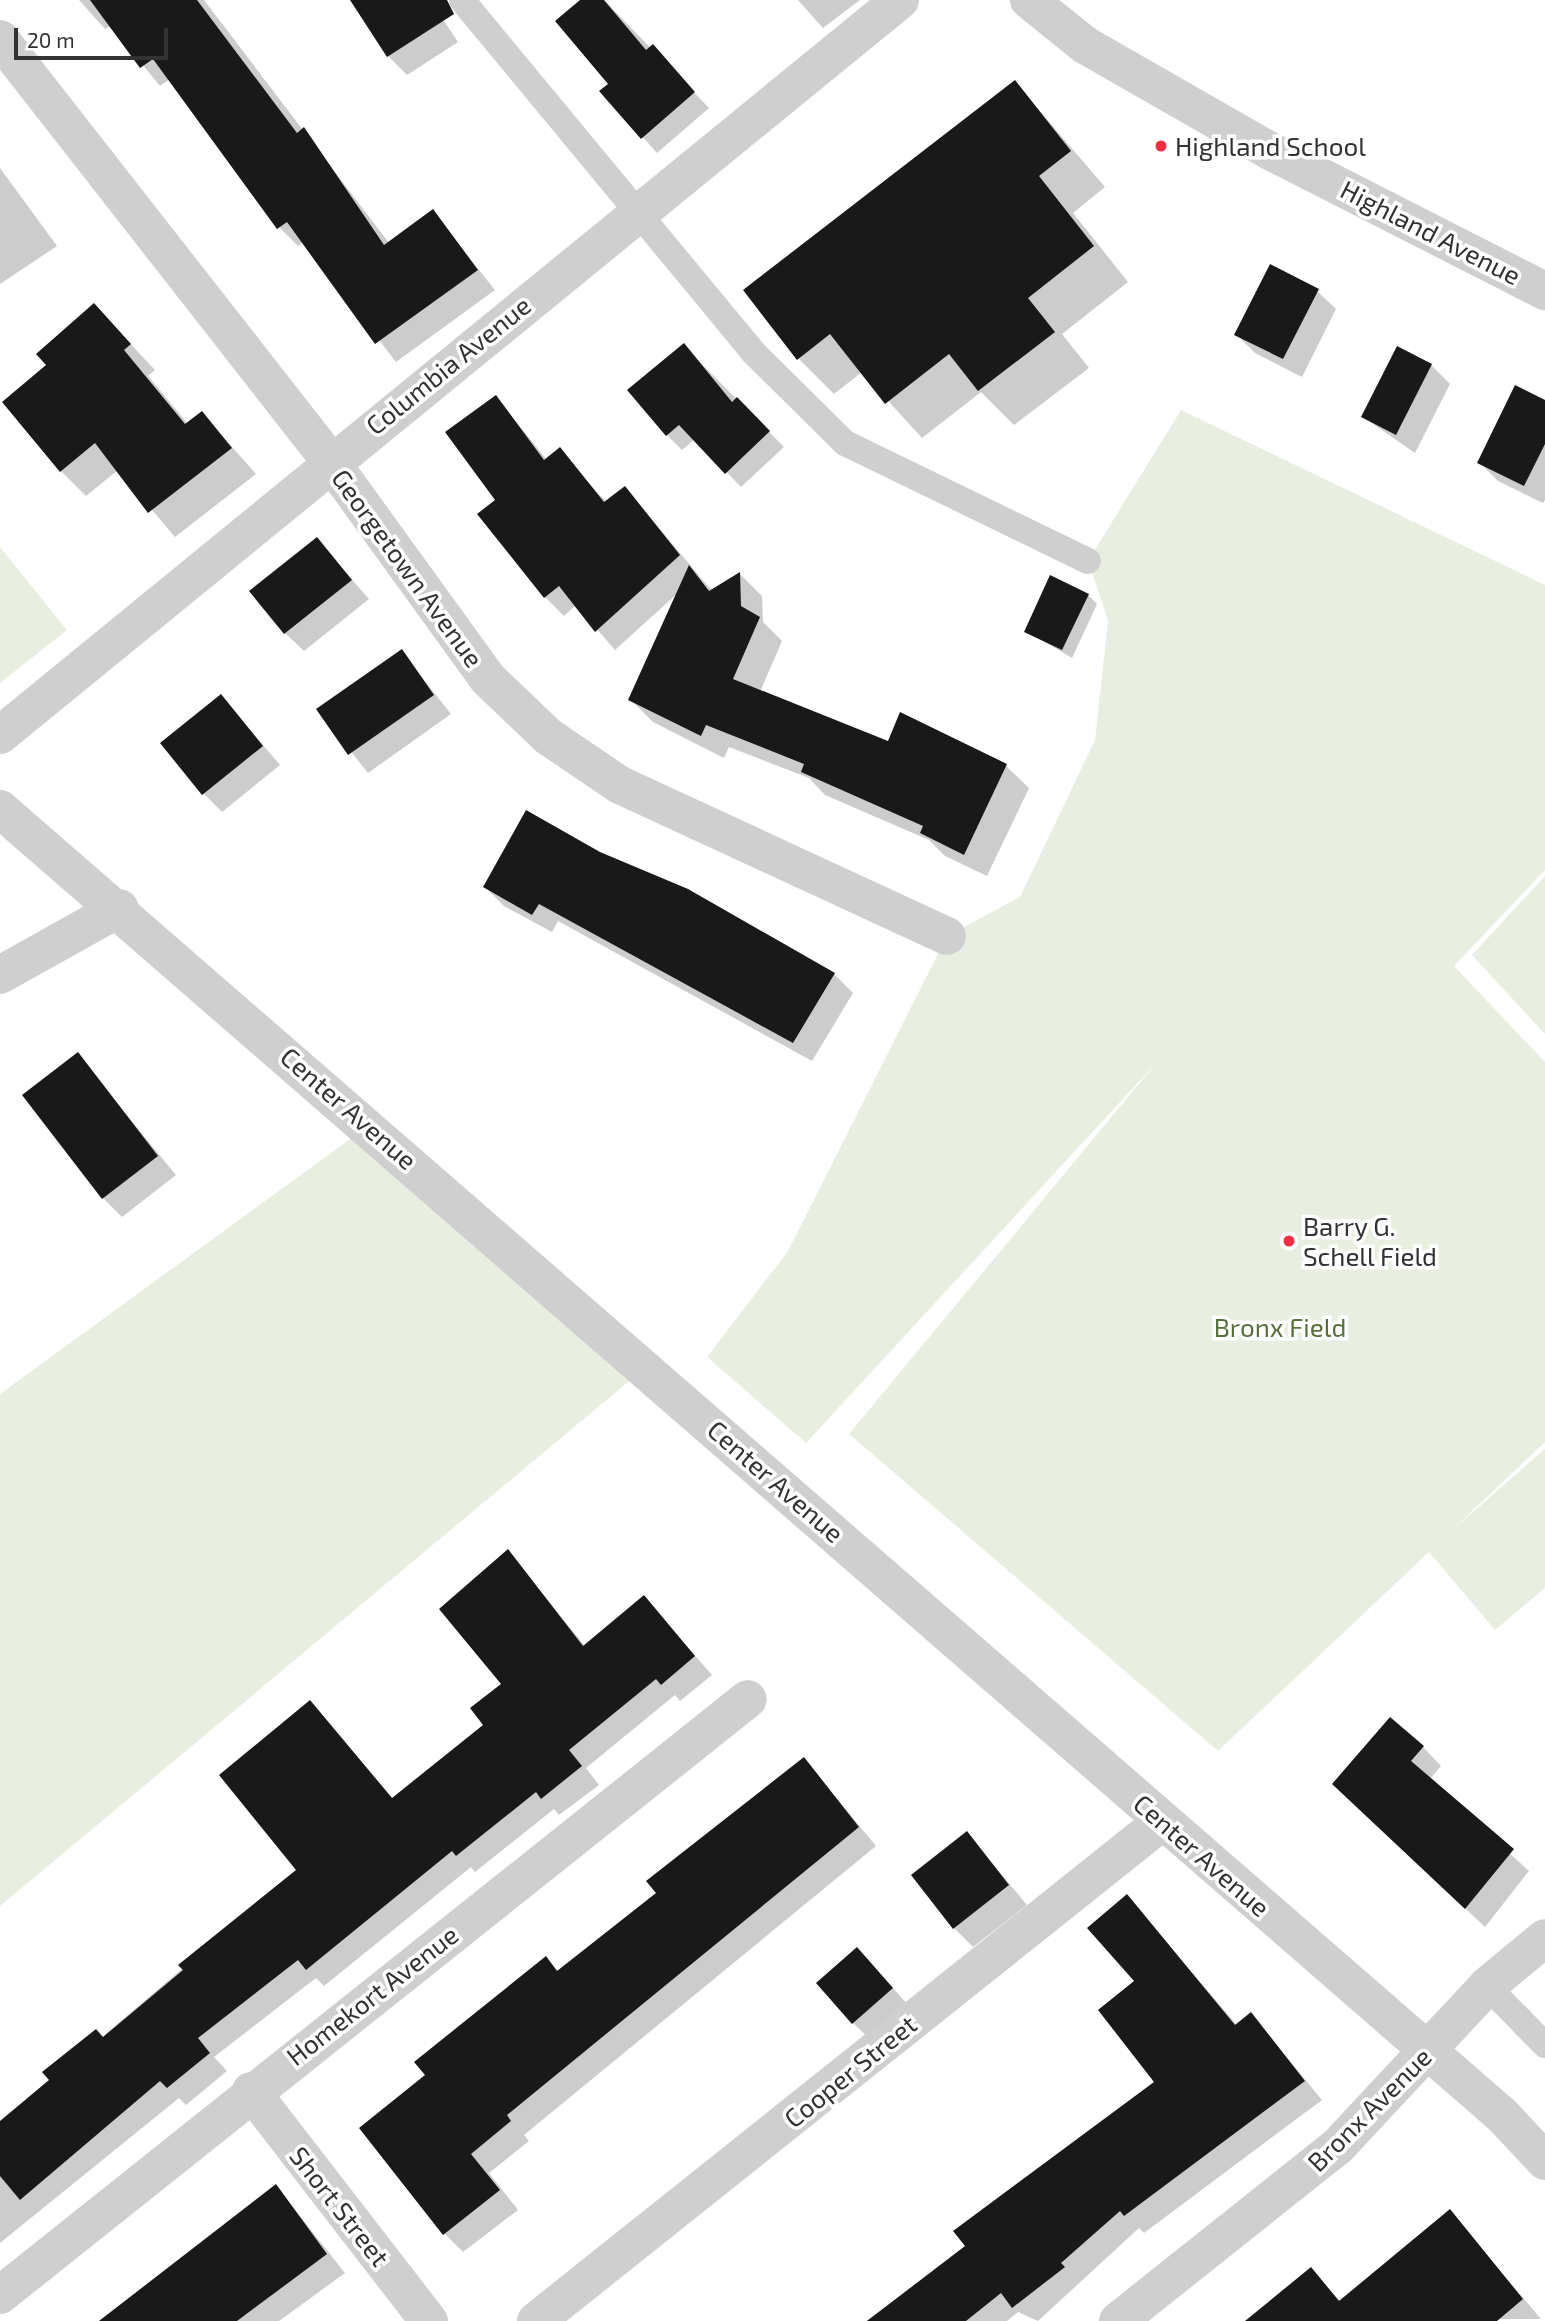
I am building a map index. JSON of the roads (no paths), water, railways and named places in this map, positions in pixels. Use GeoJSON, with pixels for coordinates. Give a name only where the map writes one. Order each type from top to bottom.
{"type":"FeatureCollection","features":[{"type":"Feature","properties":{"kind":"street","name":"Columbia Avenue"},"geometry":{"type":"LineString","coordinates":[[0,735],[634,212],[900,0]]}},
{"type":"Feature","properties":{"kind":"street","name":"Highland Avenue"},"geometry":{"type":"LineString","coordinates":[[1029,0],[1085,45],[1270,151],[1545,291]]}},
{"type":"Feature","properties":{"kind":"street","name":"Georgetown Avenue"},"geometry":{"type":"LineString","coordinates":[[0,39],[331,462],[488,678],[550,737],[620,785],[947,936]]}},
{"type":"Feature","properties":{"kind":"street","name":"Center Avenue"},"geometry":{"type":"LineString","coordinates":[[0,809],[120,908],[1426,2053],[1502,2115],[1545,2161]]}},
{"type":"Feature","properties":{"kind":"street"},"geometry":{"type":"LineString","coordinates":[[0,975],[120,908]]}},
{"type":"Feature","properties":{"kind":"street","name":"Homekort Avenue"},"geometry":{"type":"LineString","coordinates":[[0,2295],[251,2091],[748,1699]]}},
{"type":"Feature","properties":{"kind":"street","name":"Cooper Street"},"geometry":{"type":"LineString","coordinates":[[536,2321],[1163,1821]]}},
{"type":"Feature","properties":{"kind":"street","name":"Bronx Avenue"},"geometry":{"type":"LineString","coordinates":[[1118,2321],[1337,2147],[1487,1986],[1545,1938]]}},
{"type":"Feature","properties":{"kind":"street","name":"Short Street"},"geometry":{"type":"LineString","coordinates":[[251,2091],[429,2321]]}},
{"type":"Feature","properties":{"kind":"lane"},"geometry":{"type":"LineString","coordinates":[[462,0],[634,212],[753,352],[845,443],[1088,561]]}},
{"type":"Feature","properties":{"kind":"lane"},"geometry":{"type":"LineString","coordinates":[[1487,1986],[1545,2045]]}},
{"type":"Feature","properties":{"kind":"place","name":"Highland School"},"geometry":{"type":"Point","coordinates":[1161,146]}},
{"type":"Feature","properties":{"kind":"place","name":"Barry G. Schell Field"},"geometry":{"type":"Point","coordinates":[1289,1241]}},
{"type":"Feature","properties":{"kind":"park label","name":"Bronx Field"},"geometry":{"type":"Point","coordinates":[1280,1327]}}]}
